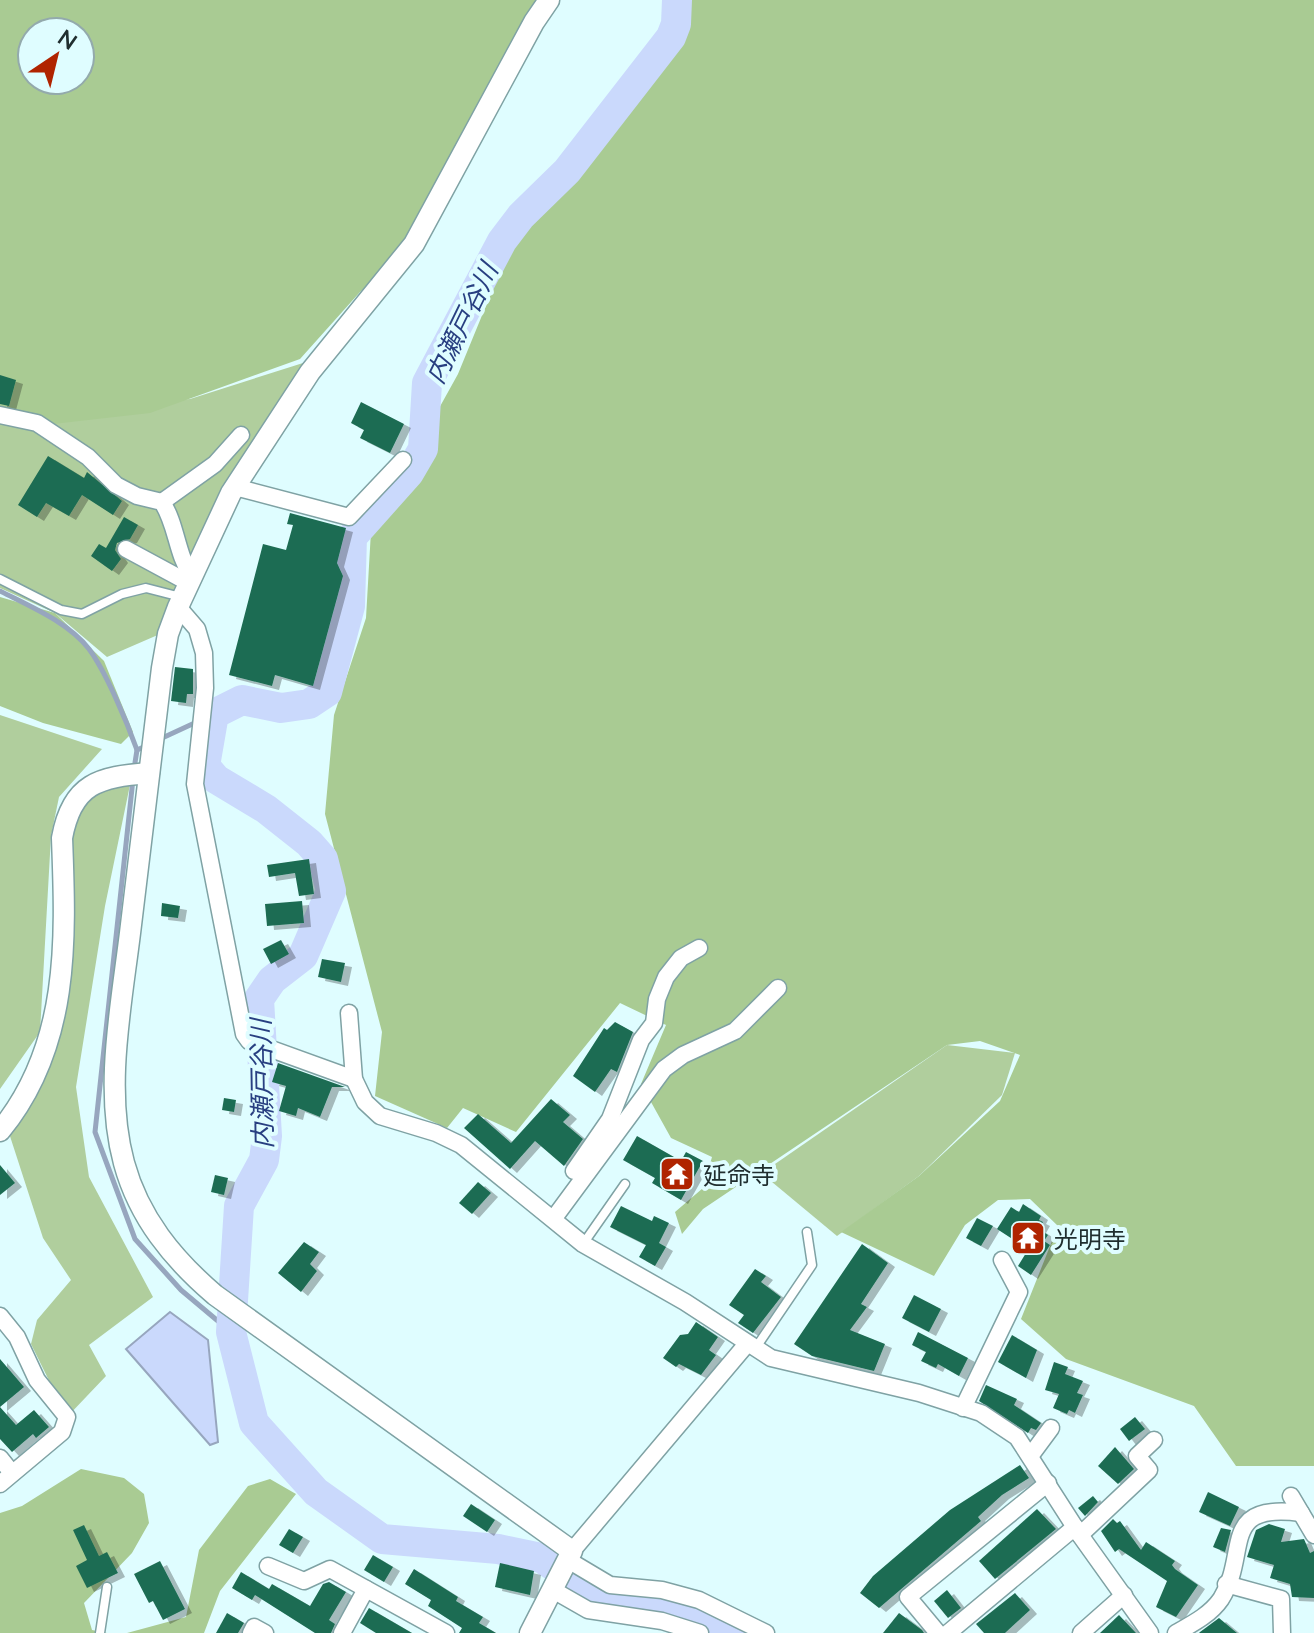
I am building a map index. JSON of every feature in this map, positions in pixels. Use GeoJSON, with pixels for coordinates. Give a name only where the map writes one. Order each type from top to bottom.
{"type":"FeatureCollection","features":[{"type":"Feature","properties":{"kind":"street"},"geometry":{"type":"LineString","coordinates":[[549,0],[534,22],[414,244],[310,372],[235,487],[168,634],[154,729],[142,769],[119,1025],[118,1133],[131,1184],[151,1225],[187,1271],[215,1295],[610,1585],[662,1590],[699,1600],[766,1633]]}},
{"type":"Feature","properties":{"kind":"street"},"geometry":{"type":"LineString","coordinates":[[0,415],[37,423],[88,457],[116,485],[137,496],[162,502],[170,514],[182,561],[185,591],[204,653],[202,718],[195,784],[244,1034],[260,1045],[354,1079]]}},
{"type":"Feature","properties":{"kind":"street"},"geometry":{"type":"LineString","coordinates":[[162,502],[215,464],[241,435]]}},
{"type":"Feature","properties":{"kind":"street"},"geometry":{"type":"LineString","coordinates":[[235,487],[349,517],[403,460]]}},
{"type":"Feature","properties":{"kind":"street"},"geometry":{"type":"LineString","coordinates":[[126,549],[185,591]]}},
{"type":"Feature","properties":{"kind":"street"},"geometry":{"type":"LineString","coordinates":[[0,1131],[38,1071],[58,1009],[64,962],[62,838],[65,820],[90,785],[142,769]]}},
{"type":"Feature","properties":{"kind":"street"},"geometry":{"type":"LineString","coordinates":[[550,1215],[610,1119],[641,1040],[654,1023],[657,999],[666,977],[681,958],[699,948]]}},
{"type":"Feature","properties":{"kind":"street"},"geometry":{"type":"LineString","coordinates":[[550,1215],[664,1069],[683,1055],[735,1031],[778,988]]}},
{"type":"Feature","properties":{"kind":"street"},"geometry":{"type":"LineString","coordinates":[[349,1013],[354,1079],[365,1102],[380,1116],[436,1133],[461,1145],[583,1244],[685,1302],[771,1358],[919,1393],[981,1413],[1017,1437],[1150,1633]]}},
{"type":"Feature","properties":{"kind":"street"},"geometry":{"type":"LineString","coordinates":[[963,1408],[1019,1292],[1002,1260]]}},
{"type":"Feature","properties":{"kind":"street"},"geometry":{"type":"LineString","coordinates":[[0,1316],[17,1337],[37,1380],[67,1417],[62,1432],[6,1478],[0,1458]]}},
{"type":"Feature","properties":{"kind":"street"},"geometry":{"type":"LineString","coordinates":[[530,1633],[570,1555],[750,1347]]}},
{"type":"Feature","properties":{"kind":"street"},"geometry":{"type":"LineString","coordinates":[[1031,1455],[1051,1428]]}},
{"type":"Feature","properties":{"kind":"street"},"geometry":{"type":"LineString","coordinates":[[948,1633],[1078,1531],[1149,1470],[1137,1456],[1154,1440]]}},
{"type":"Feature","properties":{"kind":"street"},"geometry":{"type":"LineString","coordinates":[[938,1633],[908,1597],[1048,1483]]}},
{"type":"Feature","properties":{"kind":"street"},"geometry":{"type":"LineString","coordinates":[[1291,1496],[1314,1535]]}},
{"type":"Feature","properties":{"kind":"street"},"geometry":{"type":"LineString","coordinates":[[1176,1633],[1205,1616],[1222,1598],[1238,1535],[1249,1519],[1265,1511],[1301,1513]]}},
{"type":"Feature","properties":{"kind":"street"},"geometry":{"type":"LineString","coordinates":[[268,1566],[304,1581],[330,1569],[442,1632]]}},
{"type":"Feature","properties":{"kind":"street"},"geometry":{"type":"LineString","coordinates":[[1226,1584],[1281,1599],[1282,1633]]}},
{"type":"Feature","properties":{"kind":"street"},"geometry":{"type":"LineString","coordinates":[[556,1586],[588,1610],[662,1621],[700,1633]]}},
{"type":"Feature","properties":{"kind":"street"},"geometry":{"type":"LineString","coordinates":[[342,1633],[366,1589]]}},
{"type":"Feature","properties":{"kind":"street"},"geometry":{"type":"LineString","coordinates":[[1081,1633],[1129,1602]]}},
{"type":"Feature","properties":{"kind":"street"},"geometry":{"type":"LineString","coordinates":[[1129,1602],[1163,1633]]}},
{"type":"Feature","properties":{"kind":"street"},"geometry":{"type":"LineString","coordinates":[[251,1633],[254,1627],[265,1633]]}},
{"type":"Feature","properties":{"kind":"lane"},"geometry":{"type":"LineString","coordinates":[[0,579],[61,610],[82,614],[122,594],[146,588],[185,591]]}},
{"type":"Feature","properties":{"kind":"lane"},"geometry":{"type":"LineString","coordinates":[[583,1244],[625,1184]]}},
{"type":"Feature","properties":{"kind":"lane"},"geometry":{"type":"LineString","coordinates":[[750,1347],[812,1265],[807,1232]]}},
{"type":"Feature","properties":{"kind":"lane"},"geometry":{"type":"LineString","coordinates":[[100,1633],[107,1587]]}},
{"type":"Feature","properties":{"kind":"green space"},"geometry":{"type":"Polygon","coordinates":[[[0,0],[559,0],[405,253],[360,292],[300,359],[150,413],[53,424],[0,415],[0,0]]]}},
{"type":"Feature","properties":{"kind":"green space"},"geometry":{"type":"Polygon","coordinates":[[[678,0],[1314,0],[1314,1466],[1236,1466],[1194,1406],[1066,1359],[1021,1319],[1058,1226],[1030,1199],[998,1200],[965,1225],[934,1276],[841,1232],[919,1176],[1000,1101],[1020,1055],[980,1041],[947,1045],[703,1209],[682,1234],[675,1212],[703,1188],[712,1157],[671,1138],[641,1084],[666,1025],[620,1003],[516,1132],[463,1108],[447,1128],[375,1096],[382,1032],[325,814],[334,715],[366,618],[371,531],[458,374],[515,235],[675,40],[678,0]]]}},
{"type":"Feature","properties":{"kind":"green space"},"geometry":{"type":"Polygon","coordinates":[[[303,363],[245,460],[160,634],[107,657],[55,613],[0,588],[0,415],[190,399],[303,363]]]}},
{"type":"Feature","properties":{"kind":"green space"},"geometry":{"type":"Polygon","coordinates":[[[0,597],[55,613],[104,661],[133,732],[121,744],[43,723],[0,706],[0,597]]]}},
{"type":"Feature","properties":{"kind":"green space"},"geometry":{"type":"Polygon","coordinates":[[[0,715],[102,749],[59,797],[51,836],[40,1032],[0,1089],[0,715]]]}},
{"type":"Feature","properties":{"kind":"green space"},"geometry":{"type":"Polygon","coordinates":[[[131,780],[105,906],[76,1087],[89,1177],[153,1297],[89,1345],[106,1376],[67,1417],[31,1344],[37,1320],[71,1280],[43,1238],[8,1130],[53,1027],[65,820],[91,791],[131,780]]]}},
{"type":"Feature","properties":{"kind":"green space"},"geometry":{"type":"Polygon","coordinates":[[[947,1045],[1015,1053],[1002,1095],[919,1176],[837,1236],[772,1182],[775,1164],[947,1045]]]}},
{"type":"Feature","properties":{"kind":"green space"},"geometry":{"type":"Polygon","coordinates":[[[81,1469],[124,1478],[144,1494],[149,1523],[132,1553],[84,1603],[92,1630],[107,1633],[0,1633],[0,1513],[22,1506],[81,1469]]]}},
{"type":"Feature","properties":{"kind":"green space"},"geometry":{"type":"Polygon","coordinates":[[[270,1479],[296,1494],[220,1591],[204,1633],[127,1633],[186,1617],[199,1550],[248,1486],[270,1479]]]}},
{"type":"Feature","properties":{"kind":"water"},"geometry":{"type":"Polygon","coordinates":[[[170,1312],[208,1340],[218,1442],[210,1445],[126,1349],[170,1312]]]}},
{"type":"Feature","properties":{"kind":"building"},"geometry":{"type":"Polygon","coordinates":[[[0,375],[16,380],[9,406],[0,404],[0,375]]]}},
{"type":"Feature","properties":{"kind":"building"},"geometry":{"type":"Polygon","coordinates":[[[361,402],[404,424],[390,453],[360,438],[364,430],[351,423],[361,402]]]}},
{"type":"Feature","properties":{"kind":"building"},"geometry":{"type":"Polygon","coordinates":[[[48,456],[84,478],[87,472],[122,501],[113,515],[82,495],[69,516],[46,503],[37,517],[18,505],[48,456]]]}},
{"type":"Feature","properties":{"kind":"building"},"geometry":{"type":"Polygon","coordinates":[[[290,513],[346,528],[337,563],[343,576],[313,686],[275,675],[272,686],[229,675],[263,544],[286,550],[293,525],[287,524],[290,513]]]}},
{"type":"Feature","properties":{"kind":"building"},"geometry":{"type":"Polygon","coordinates":[[[124,517],[138,525],[130,539],[117,543],[115,550],[121,559],[112,571],[91,556],[99,544],[106,548],[124,517]]]}},
{"type":"Feature","properties":{"kind":"building"},"geometry":{"type":"Polygon","coordinates":[[[175,667],[193,669],[193,694],[187,694],[186,703],[171,701],[175,667]]]}},
{"type":"Feature","properties":{"kind":"building"},"geometry":{"type":"Polygon","coordinates":[[[309,859],[314,894],[299,896],[295,873],[269,877],[267,865],[309,859]]]}},
{"type":"Feature","properties":{"kind":"building"},"geometry":{"type":"Polygon","coordinates":[[[302,901],[304,923],[267,926],[265,904],[302,901]]]}},
{"type":"Feature","properties":{"kind":"building"},"geometry":{"type":"Polygon","coordinates":[[[162,903],[180,906],[178,918],[161,916],[162,903]]]}},
{"type":"Feature","properties":{"kind":"building"},"geometry":{"type":"Polygon","coordinates":[[[281,940],[289,954],[271,964],[263,949],[281,940]]]}},
{"type":"Feature","properties":{"kind":"building"},"geometry":{"type":"Polygon","coordinates":[[[322,959],[345,963],[341,982],[318,977],[322,959]]]}},
{"type":"Feature","properties":{"kind":"building"},"geometry":{"type":"Polygon","coordinates":[[[615,1022],[633,1032],[617,1072],[611,1069],[595,1092],[573,1076],[604,1028],[607,1030],[615,1022]]]}},
{"type":"Feature","properties":{"kind":"building"},"geometry":{"type":"Polygon","coordinates":[[[278,1063],[345,1087],[332,1087],[320,1117],[298,1108],[296,1116],[279,1111],[286,1086],[272,1082],[278,1063]]]}},
{"type":"Feature","properties":{"kind":"building"},"geometry":{"type":"Polygon","coordinates":[[[224,1098],[236,1100],[234,1112],[222,1110],[224,1098]]]}},
{"type":"Feature","properties":{"kind":"building"},"geometry":{"type":"Polygon","coordinates":[[[551,1099],[570,1115],[563,1122],[583,1139],[564,1166],[535,1141],[510,1169],[464,1128],[478,1114],[511,1143],[551,1099]]]}},
{"type":"Feature","properties":{"kind":"building"},"geometry":{"type":"Polygon","coordinates":[[[637,1136],[681,1161],[686,1152],[703,1161],[681,1200],[652,1183],[655,1178],[623,1160],[637,1136]]]}},
{"type":"Feature","properties":{"kind":"building"},"geometry":{"type":"Polygon","coordinates":[[[0,1165],[15,1183],[0,1195],[0,1165]]]}},
{"type":"Feature","properties":{"kind":"building"},"geometry":{"type":"Polygon","coordinates":[[[215,1175],[228,1178],[224,1195],[211,1192],[215,1175]]]}},
{"type":"Feature","properties":{"kind":"building"},"geometry":{"type":"Polygon","coordinates":[[[478,1182],[491,1193],[472,1214],[459,1203],[478,1182]]]}},
{"type":"Feature","properties":{"kind":"building","name":"光明寺"},"geometry":{"type":"Polygon","coordinates":[[[1023,1204],[1041,1216],[1039,1220],[1043,1222],[1039,1229],[1048,1235],[1044,1241],[1050,1245],[1031,1275],[1018,1266],[1026,1253],[1014,1246],[1017,1242],[997,1229],[1011,1207],[1019,1212],[1023,1204]]]}},
{"type":"Feature","properties":{"kind":"building"},"geometry":{"type":"Polygon","coordinates":[[[621,1206],[652,1221],[654,1216],[669,1223],[659,1243],[666,1247],[655,1266],[639,1257],[646,1245],[610,1227],[621,1206]]]}},
{"type":"Feature","properties":{"kind":"building"},"geometry":{"type":"Polygon","coordinates":[[[977,1218],[993,1226],[981,1246],[966,1238],[977,1218]]]}},
{"type":"Feature","properties":{"kind":"building"},"geometry":{"type":"Polygon","coordinates":[[[304,1242],[319,1252],[310,1264],[317,1271],[301,1292],[278,1273],[304,1242]]]}},
{"type":"Feature","properties":{"kind":"building"},"geometry":{"type":"Polygon","coordinates":[[[862,1244],[888,1263],[861,1304],[867,1307],[850,1330],[885,1344],[874,1371],[812,1356],[794,1344],[862,1244]]]}},
{"type":"Feature","properties":{"kind":"building"},"geometry":{"type":"Polygon","coordinates":[[[755,1269],[766,1276],[761,1282],[781,1297],[753,1333],[738,1323],[744,1315],[729,1305],[755,1269]]]}},
{"type":"Feature","properties":{"kind":"building"},"geometry":{"type":"Polygon","coordinates":[[[914,1295],[941,1309],[929,1332],[902,1318],[914,1295]]]}},
{"type":"Feature","properties":{"kind":"building"},"geometry":{"type":"Polygon","coordinates":[[[696,1322],[718,1337],[709,1350],[716,1355],[701,1375],[679,1364],[676,1367],[663,1358],[680,1335],[688,1334],[696,1322]]]}},
{"type":"Feature","properties":{"kind":"building"},"geometry":{"type":"Polygon","coordinates":[[[918,1332],[968,1358],[959,1376],[938,1364],[936,1368],[921,1361],[926,1352],[912,1345],[918,1332]]]}},
{"type":"Feature","properties":{"kind":"building"},"geometry":{"type":"Polygon","coordinates":[[[1012,1335],[1037,1350],[1026,1378],[998,1362],[1012,1335]]]}},
{"type":"Feature","properties":{"kind":"building"},"geometry":{"type":"Polygon","coordinates":[[[0,1359],[24,1387],[0,1407],[0,1359]]]}},
{"type":"Feature","properties":{"kind":"building"},"geometry":{"type":"Polygon","coordinates":[[[1054,1362],[1068,1367],[1065,1374],[1083,1381],[1077,1393],[1083,1395],[1075,1413],[1069,1410],[1067,1414],[1053,1408],[1059,1394],[1045,1390],[1054,1362]]]}},
{"type":"Feature","properties":{"kind":"building"},"geometry":{"type":"Polygon","coordinates":[[[986,1385],[1017,1399],[1014,1405],[1041,1423],[1036,1430],[1031,1428],[1028,1433],[979,1401],[986,1385]]]}},
{"type":"Feature","properties":{"kind":"building"},"geometry":{"type":"Polygon","coordinates":[[[0,1407],[16,1425],[34,1410],[49,1427],[36,1438],[33,1434],[12,1452],[0,1439],[0,1407]]]}},
{"type":"Feature","properties":{"kind":"building"},"geometry":{"type":"Polygon","coordinates":[[[1135,1417],[1145,1429],[1129,1441],[1120,1429],[1135,1417]]]}},
{"type":"Feature","properties":{"kind":"building"},"geometry":{"type":"Polygon","coordinates":[[[1115,1447],[1134,1469],[1118,1484],[1098,1466],[1115,1447]]]}},
{"type":"Feature","properties":{"kind":"building"},"geometry":{"type":"Polygon","coordinates":[[[1020,1465],[1029,1478],[1002,1495],[978,1517],[981,1521],[879,1608],[860,1593],[873,1576],[950,1510],[1020,1465]]]}},
{"type":"Feature","properties":{"kind":"building"},"geometry":{"type":"Polygon","coordinates":[[[1208,1492],[1239,1507],[1230,1526],[1199,1512],[1208,1492]]]}},
{"type":"Feature","properties":{"kind":"building"},"geometry":{"type":"Polygon","coordinates":[[[1093,1496],[1098,1502],[1085,1516],[1078,1508],[1093,1496]]]}},
{"type":"Feature","properties":{"kind":"building"},"geometry":{"type":"Polygon","coordinates":[[[471,1504],[495,1520],[487,1532],[463,1516],[471,1504]]]}},
{"type":"Feature","properties":{"kind":"building"},"geometry":{"type":"Polygon","coordinates":[[[1037,1509],[1056,1529],[995,1579],[979,1561],[1037,1509]]]}},
{"type":"Feature","properties":{"kind":"building"},"geometry":{"type":"Polygon","coordinates":[[[1113,1519],[1117,1523],[1120,1521],[1141,1550],[1146,1542],[1175,1561],[1172,1565],[1175,1569],[1198,1585],[1176,1617],[1156,1607],[1167,1581],[1119,1549],[1115,1552],[1101,1531],[1113,1519]]]}},
{"type":"Feature","properties":{"kind":"building"},"geometry":{"type":"Polygon","coordinates":[[[1269,1524],[1285,1529],[1281,1542],[1304,1539],[1310,1553],[1314,1551],[1314,1598],[1292,1597],[1290,1584],[1270,1578],[1274,1565],[1247,1557],[1256,1530],[1269,1524]]]}},
{"type":"Feature","properties":{"kind":"building"},"geometry":{"type":"Polygon","coordinates":[[[84,1525],[99,1556],[107,1552],[118,1573],[87,1588],[76,1566],[87,1560],[73,1530],[84,1525]]]}},
{"type":"Feature","properties":{"kind":"building"},"geometry":{"type":"Polygon","coordinates":[[[1221,1528],[1231,1530],[1225,1552],[1213,1547],[1221,1528]]]}},
{"type":"Feature","properties":{"kind":"building"},"geometry":{"type":"Polygon","coordinates":[[[289,1529],[303,1537],[293,1553],[279,1545],[289,1529]]]}},
{"type":"Feature","properties":{"kind":"building"},"geometry":{"type":"Polygon","coordinates":[[[373,1555],[393,1567],[384,1582],[364,1570],[373,1555]]]}},
{"type":"Feature","properties":{"kind":"building"},"geometry":{"type":"Polygon","coordinates":[[[160,1561],[185,1609],[163,1620],[153,1601],[149,1603],[134,1574],[160,1561]]]}},
{"type":"Feature","properties":{"kind":"building"},"geometry":{"type":"Polygon","coordinates":[[[500,1563],[534,1571],[530,1595],[495,1587],[500,1563]]]}},
{"type":"Feature","properties":{"kind":"building"},"geometry":{"type":"Polygon","coordinates":[[[414,1569],[458,1597],[456,1601],[483,1617],[479,1623],[496,1633],[459,1633],[462,1628],[428,1606],[431,1600],[405,1584],[414,1569]]]}},
{"type":"Feature","properties":{"kind":"building"},"geometry":{"type":"Polygon","coordinates":[[[241,1572],[269,1589],[272,1584],[310,1606],[323,1584],[329,1582],[346,1592],[329,1620],[335,1624],[331,1633],[315,1633],[255,1595],[252,1600],[232,1588],[241,1572]]]}},
{"type":"Feature","properties":{"kind":"building"},"geometry":{"type":"Polygon","coordinates":[[[947,1590],[961,1608],[948,1618],[934,1601],[947,1590]]]}},
{"type":"Feature","properties":{"kind":"building"},"geometry":{"type":"Polygon","coordinates":[[[1015,1593],[1030,1610],[1005,1633],[984,1633],[976,1624],[1015,1593]]]}},
{"type":"Feature","properties":{"kind":"building"},"geometry":{"type":"Polygon","coordinates":[[[369,1608],[412,1633],[376,1633],[360,1623],[369,1608]]]}},
{"type":"Feature","properties":{"kind":"building"},"geometry":{"type":"Polygon","coordinates":[[[227,1613],[244,1623],[238,1633],[216,1633],[227,1613]]]}},
{"type":"Feature","properties":{"kind":"building"},"geometry":{"type":"Polygon","coordinates":[[[899,1613],[922,1630],[924,1633],[883,1633],[899,1613]]]}},
{"type":"Feature","properties":{"kind":"building"},"geometry":{"type":"Polygon","coordinates":[[[1119,1615],[1136,1633],[1100,1633],[1119,1615]]]}},
{"type":"Feature","properties":{"kind":"building"},"geometry":{"type":"Polygon","coordinates":[[[1219,1618],[1237,1633],[1199,1633],[1200,1632],[1219,1618]]]}},
{"type":"Feature","properties":{"kind":"waterway","name":"内瀬戸谷川"},"geometry":{"type":"LineString","coordinates":[[677,0],[676,24],[671,37],[567,171],[521,216],[502,241],[427,383],[423,449],[409,473],[352,537],[350,606],[327,692],[309,704],[281,708],[242,700],[214,714],[205,766],[216,779],[266,809],[309,843],[323,859],[331,891],[303,956],[272,980],[259,999],[267,1136],[264,1160],[239,1206],[231,1332],[254,1423],[316,1492],[382,1539],[498,1549],[541,1558],[592,1591],[622,1602],[679,1608],[740,1633]]}},
{"type":"Feature","properties":{"kind":"waterway"},"geometry":{"type":"LineString","coordinates":[[0,591],[48,616],[80,639],[96,659],[109,684],[137,750],[148,745]]}},
{"type":"Feature","properties":{"kind":"waterway"},"geometry":{"type":"LineString","coordinates":[[160,739],[214,714]]}},
{"type":"Feature","properties":{"kind":"waterway"},"geometry":{"type":"LineString","coordinates":[[134,769],[137,750]]}},
{"type":"Feature","properties":{"kind":"waterway"},"geometry":{"type":"LineString","coordinates":[[133,779],[95,1132],[135,1239],[181,1290],[231,1332]]}},
{"type":"Feature","properties":{"kind":"place","name":"延命寺"},"geometry":{"type":"Point","coordinates":[677,1174]}},
{"type":"Feature","properties":{"kind":"place","name":"光明寺"},"geometry":{"type":"Point","coordinates":[1028,1238]}}]}
